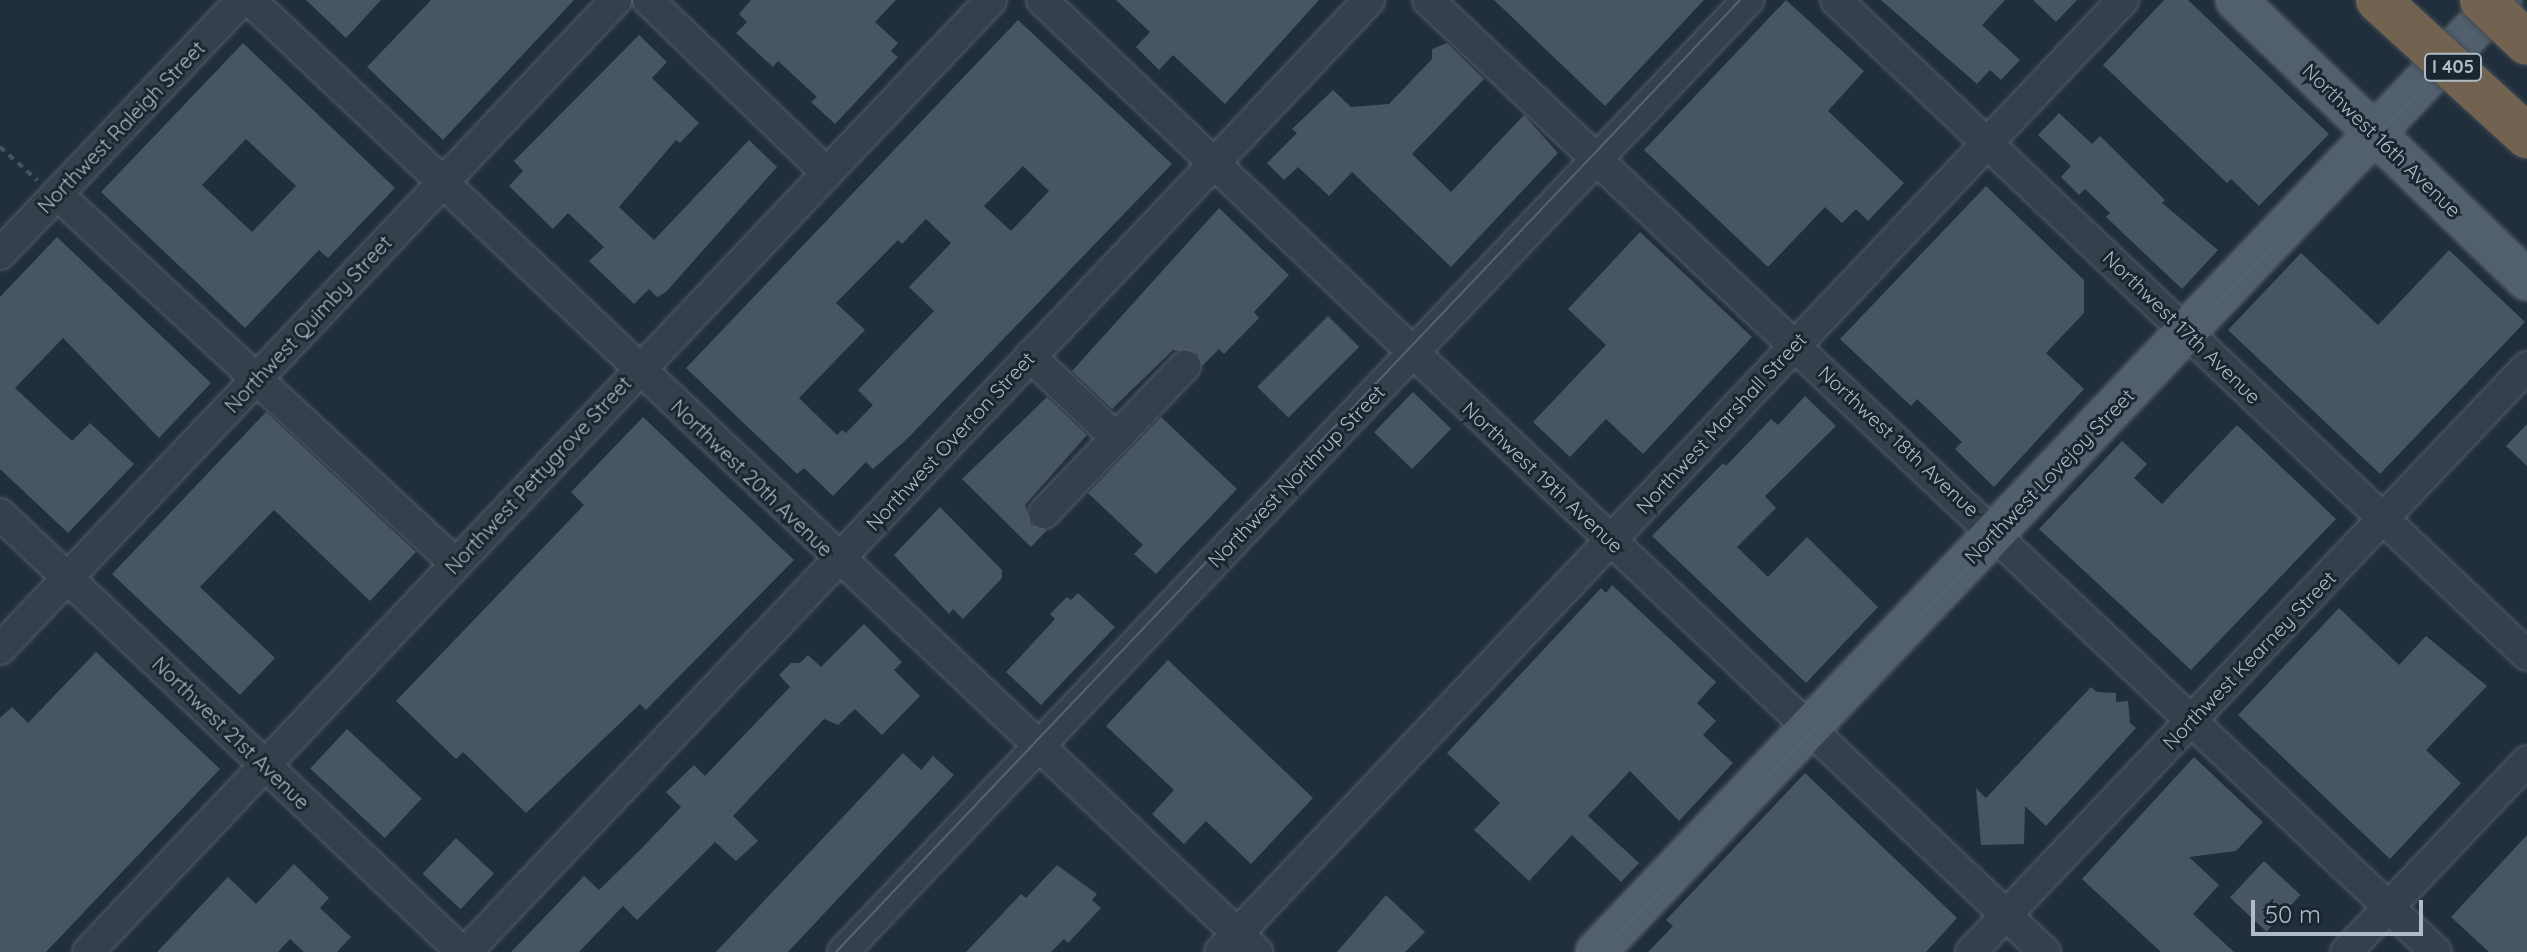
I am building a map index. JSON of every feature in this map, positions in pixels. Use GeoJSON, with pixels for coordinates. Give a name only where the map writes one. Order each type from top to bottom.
{"type":"FeatureCollection","features":[{"type":"Feature","properties":{"kind":"highway","name":"I 405"},"geometry":{"type":"LineString","coordinates":[[2378,0],[2527,136]]}},
{"type":"Feature","properties":{"kind":"highway"},"geometry":{"type":"LineString","coordinates":[[2482,0],[2527,43]]}},
{"type":"Feature","properties":{"kind":"main road","name":"Northwest 16th Avenue"},"geometry":{"type":"LineString","coordinates":[[2236,0],[2527,280]]}},
{"type":"Feature","properties":{"kind":"main road","name":"Northwest Lovejoy Street"},"geometry":{"type":"LineString","coordinates":[[1596,952],[2501,0]]}},
{"type":"Feature","properties":{"kind":"street","name":"Northwest Raleigh Street"},"geometry":{"type":"LineString","coordinates":[[0,254],[242,0]]}},
{"type":"Feature","properties":{"kind":"street","name":"Northwest 20th Avenue"},"geometry":{"type":"LineString","coordinates":[[250,0],[838,560],[1040,747],[1238,946]]}},
{"type":"Feature","properties":{"kind":"street","name":"Northwest Quimby Street"},"geometry":{"type":"LineString","coordinates":[[0,649],[616,0]]}},
{"type":"Feature","properties":{"kind":"street"},"geometry":{"type":"LineString","coordinates":[[648,0],[826,172]]}},
{"type":"Feature","properties":{"kind":"street","name":"Northwest Pettygrove Street"},"geometry":{"type":"LineString","coordinates":[[88,952],[991,0]]}},
{"type":"Feature","properties":{"kind":"street","name":"Northwest 19th Avenue"},"geometry":{"type":"LineString","coordinates":[[1042,0],[2045,952]]}},
{"type":"Feature","properties":{"kind":"street","name":"Northwest Overton Street"},"geometry":{"type":"LineString","coordinates":[[464,952],[1369,0]]}},
{"type":"Feature","properties":{"kind":"street","name":"Northwest 18th Avenue"},"geometry":{"type":"LineString","coordinates":[[1428,0],[1996,532],[2436,952]]}},
{"type":"Feature","properties":{"kind":"street","name":"Northwest Northrup Street"},"geometry":{"type":"LineString","coordinates":[[843,952],[1748,0]]}},
{"type":"Feature","properties":{"kind":"street","name":"Northwest 17th Avenue"},"geometry":{"type":"LineString","coordinates":[[1836,0],[2527,655]]}},
{"type":"Feature","properties":{"kind":"street","name":"Northwest Marshall Street"},"geometry":{"type":"LineString","coordinates":[[1238,946],[1610,540],[2123,0]]}},
{"type":"Feature","properties":{"kind":"street"},"geometry":{"type":"LineString","coordinates":[[57,194],[455,563]]}},
{"type":"Feature","properties":{"kind":"street"},"geometry":{"type":"LineString","coordinates":[[1030,356],[1116,438]]}},
{"type":"Feature","properties":{"kind":"street"},"geometry":{"type":"LineString","coordinates":[[1044,513],[1185,366]]}},
{"type":"Feature","properties":{"kind":"street","name":"Northwest Kearney Street"},"geometry":{"type":"LineString","coordinates":[[1971,952],[2527,367]]}},
{"type":"Feature","properties":{"kind":"street","name":"Northwest 21st Avenue"},"geometry":{"type":"LineString","coordinates":[[0,514],[464,952]]}},
{"type":"Feature","properties":{"kind":"street"},"geometry":{"type":"LineString","coordinates":[[2346,952],[2527,761]]}},
{"type":"Feature","properties":{"kind":"path"},"geometry":{"type":"LineString","coordinates":[[0,147],[57,194]]}},
{"type":"Feature","properties":{"kind":"building"},"geometry":{"type":"Polygon","coordinates":[[[306,0],[381,0],[346,38],[306,0]]]}},
{"type":"Feature","properties":{"kind":"building"},"geometry":{"type":"Polygon","coordinates":[[[431,0],[574,0],[443,140],[367,67],[431,0]]]}},
{"type":"Feature","properties":{"kind":"building"},"geometry":{"type":"Polygon","coordinates":[[[751,0],[896,0],[875,22],[898,43],[891,51],[898,57],[835,124],[811,102],[817,97],[778,61],[773,67],[736,33],[747,22],[739,14],[751,0]]]}},
{"type":"Feature","properties":{"kind":"building"},"geometry":{"type":"Polygon","coordinates":[[[1116,0],[1319,0],[1225,104],[1173,55],[1159,70],[1136,47],[1150,32],[1116,0]]]}},
{"type":"Feature","properties":{"kind":"building"},"geometry":{"type":"Polygon","coordinates":[[[1494,0],[1704,0],[1605,106],[1494,0]]]}},
{"type":"Feature","properties":{"kind":"building"},"geometry":{"type":"Polygon","coordinates":[[[1786,0],[1864,71],[1828,111],[1904,183],[1868,221],[1856,209],[1842,223],[1825,207],[1768,267],[1644,150],[1786,0]]]}},
{"type":"Feature","properties":{"kind":"building"},"geometry":{"type":"Polygon","coordinates":[[[1881,0],[2005,0],[1982,25],[2020,60],[2001,80],[1990,70],[1977,84],[1881,0]]]}},
{"type":"Feature","properties":{"kind":"building"},"geometry":{"type":"Polygon","coordinates":[[[2033,0],[2077,0],[2056,22],[2033,0]]]}},
{"type":"Feature","properties":{"kind":"building"},"geometry":{"type":"Polygon","coordinates":[[[2164,0],[2188,0],[2329,134],[2259,206],[2231,179],[2227,183],[2103,65],[2164,0]]]}},
{"type":"Feature","properties":{"kind":"building"},"geometry":{"type":"Polygon","coordinates":[[[1018,20],[1172,164],[908,438],[873,469],[866,462],[833,496],[804,468],[797,474],[686,368],[1018,20]],[[1023,166],[984,206],[1011,231],[1049,191],[1023,166]],[[926,219],[902,244],[898,240],[836,303],[865,330],[799,398],[837,435],[842,430],[846,433],[873,405],[858,390],[934,311],[909,287],[951,243],[926,219]]]}},
{"type":"Feature","properties":{"kind":"building"},"geometry":{"type":"Polygon","coordinates":[[[639,35],[667,62],[652,78],[699,123],[680,143],[676,140],[619,207],[654,240],[749,140],[777,167],[666,292],[657,297],[649,289],[634,304],[589,261],[604,247],[568,213],[553,229],[509,186],[523,171],[514,161],[639,35]]]}},
{"type":"Feature","properties":{"kind":"building"},"geometry":{"type":"Polygon","coordinates":[[[243,43],[395,188],[328,258],[319,250],[245,328],[101,192],[243,43]],[[246,139],[202,185],[252,232],[296,186],[246,139]]]}},
{"type":"Feature","properties":{"kind":"building"},"geometry":{"type":"Polygon","coordinates":[[[1447,43],[1484,79],[1412,154],[1451,192],[1524,115],[1558,153],[1451,267],[1352,172],[1329,196],[1298,167],[1284,180],[1267,163],[1297,133],[1292,129],[1333,90],[1351,107],[1389,104],[1432,59],[1432,49],[1447,43]]]}},
{"type":"Feature","properties":{"kind":"building"},"geometry":{"type":"Polygon","coordinates":[[[2059,113],[2092,144],[2100,136],[2165,200],[2162,203],[2218,250],[2182,289],[2106,217],[2110,213],[2085,189],[2079,195],[2061,177],[2071,166],[2038,135],[2059,113]]]}},
{"type":"Feature","properties":{"kind":"building"},"geometry":{"type":"Polygon","coordinates":[[[1986,186],[2084,280],[2084,313],[2046,353],[2084,389],[1994,487],[1955,449],[1962,442],[1917,399],[1911,406],[1840,339],[1986,186]]]}},
{"type":"Feature","properties":{"kind":"building"},"geometry":{"type":"Polygon","coordinates":[[[1219,208],[1289,275],[1254,312],[1259,318],[1224,354],[1219,349],[1202,366],[1197,353],[1173,350],[1112,409],[1072,371],[1219,208]]]}},
{"type":"Feature","properties":{"kind":"building"},"geometry":{"type":"Polygon","coordinates":[[[1640,232],[1752,337],[1643,454],[1606,419],[1570,457],[1533,422],[1606,345],[1568,309],[1640,232]]]}},
{"type":"Feature","properties":{"kind":"building"},"geometry":{"type":"Polygon","coordinates":[[[57,237],[211,383],[159,438],[63,338],[15,388],[72,441],[90,423],[134,464],[68,533],[0,469],[0,297],[57,237]]]}},
{"type":"Feature","properties":{"kind":"building"},"geometry":{"type":"Polygon","coordinates":[[[2449,250],[2525,322],[2380,474],[2228,330],[2301,253],[2378,325],[2449,250]]]}},
{"type":"Feature","properties":{"kind":"building"},"geometry":{"type":"Polygon","coordinates":[[[1328,316],[1359,347],[1288,418],[1257,387],[1328,316]]]}},
{"type":"Feature","properties":{"kind":"building"},"geometry":{"type":"Polygon","coordinates":[[[1413,392],[1451,429],[1412,469],[1374,432],[1413,392]]]}},
{"type":"Feature","properties":{"kind":"building"},"geometry":{"type":"Polygon","coordinates":[[[1805,396],[1836,426],[1765,496],[1776,508],[1737,547],[1768,577],[1807,537],[1878,607],[1806,683],[1652,536],[1771,419],[1778,425],[1805,396]]]}},
{"type":"Feature","properties":{"kind":"building"},"geometry":{"type":"Polygon","coordinates":[[[1047,397],[1087,435],[1025,505],[1031,525],[1047,530],[1031,547],[962,479],[1047,397]]]}},
{"type":"Feature","properties":{"kind":"building"},"geometry":{"type":"Polygon","coordinates":[[[266,412],[416,552],[370,601],[274,510],[200,587],[275,658],[240,695],[112,574],[266,412]]]}},
{"type":"Feature","properties":{"kind":"building"},"geometry":{"type":"Polygon","coordinates":[[[643,417],[794,560],[646,710],[640,704],[526,813],[463,752],[456,759],[396,701],[584,505],[571,492],[643,417]]]}},
{"type":"Feature","properties":{"kind":"building"},"geometry":{"type":"Polygon","coordinates":[[[1161,417],[1237,489],[1156,574],[1134,554],[1143,545],[1088,493],[1161,417]]]}},
{"type":"Feature","properties":{"kind":"building"},"geometry":{"type":"Polygon","coordinates":[[[2527,424],[2527,466],[2506,446],[2527,424]]]}},
{"type":"Feature","properties":{"kind":"building"},"geometry":{"type":"Polygon","coordinates":[[[2237,425],[2336,519],[2191,670],[2039,529],[2122,441],[2147,464],[2134,478],[2162,504],[2237,425]]]}},
{"type":"Feature","properties":{"kind":"building"},"geometry":{"type":"Polygon","coordinates":[[[940,507],[1002,570],[1002,578],[963,619],[953,609],[949,614],[894,555],[940,507]]]}},
{"type":"Feature","properties":{"kind":"building"},"geometry":{"type":"Polygon","coordinates":[[[1612,585],[1716,682],[1697,703],[1716,721],[1703,735],[1733,763],[1679,821],[1630,771],[1588,816],[1639,863],[1621,882],[1572,835],[1529,881],[1474,830],[1500,803],[1447,753],[1601,588],[1606,593],[1612,585]]]}},
{"type":"Feature","properties":{"kind":"building"},"geometry":{"type":"Polygon","coordinates":[[[1078,593],[1115,627],[1041,705],[1006,672],[1055,619],[1050,614],[1067,597],[1071,600],[1078,593]]]}},
{"type":"Feature","properties":{"kind":"building"},"geometry":{"type":"Polygon","coordinates":[[[2339,608],[2399,665],[2426,636],[2487,686],[2426,750],[2461,783],[2390,859],[2238,715],[2339,608]]]}},
{"type":"Feature","properties":{"kind":"building"},"geometry":{"type":"Polygon","coordinates":[[[864,624],[902,662],[894,670],[920,696],[882,735],[855,709],[838,725],[824,719],[733,816],[758,841],[736,861],[715,842],[637,920],[623,906],[579,952],[511,952],[584,876],[599,890],[642,848],[681,807],[666,792],[694,765],[705,776],[790,687],[779,675],[791,663],[800,663],[808,655],[821,667],[864,624]]]}},
{"type":"Feature","properties":{"kind":"building"},"geometry":{"type":"Polygon","coordinates":[[[96,652],[220,769],[46,952],[0,952],[0,718],[12,707],[28,723],[96,652]]]}},
{"type":"Feature","properties":{"kind":"building"},"geometry":{"type":"Polygon","coordinates":[[[1168,660],[1313,798],[1251,864],[1206,821],[1184,844],[1152,814],[1174,790],[1106,726],[1168,660]]]}},
{"type":"Feature","properties":{"kind":"building"},"geometry":{"type":"Polygon","coordinates":[[[2091,687],[2097,692],[2116,693],[2116,702],[2128,701],[2130,723],[2136,728],[2046,826],[2025,806],[2024,844],[1981,845],[1976,788],[1986,798],[2091,687]]]}},
{"type":"Feature","properties":{"kind":"building"},"geometry":{"type":"Polygon","coordinates":[[[347,729],[422,799],[385,838],[310,768],[347,729]]]}},
{"type":"Feature","properties":{"kind":"building"},"geometry":{"type":"Polygon","coordinates":[[[903,753],[921,770],[933,756],[954,775],[788,952],[716,952],[903,753]]]}},
{"type":"Feature","properties":{"kind":"building"},"geometry":{"type":"Polygon","coordinates":[[[2194,757],[2263,822],[2236,851],[2189,857],[2219,885],[2193,914],[2234,952],[2161,952],[2082,879],[2194,757]]]}},
{"type":"Feature","properties":{"kind":"building"},"geometry":{"type":"Polygon","coordinates":[[[1805,773],[1957,918],[1926,952],[1648,952],[1673,926],[1666,920],[1805,773]]]}},
{"type":"Feature","properties":{"kind":"building"},"geometry":{"type":"Polygon","coordinates":[[[2527,835],[2527,952],[2489,952],[2451,917],[2527,835]]]}},
{"type":"Feature","properties":{"kind":"building"},"geometry":{"type":"Polygon","coordinates":[[[456,838],[494,873],[461,909],[423,874],[456,838]]]}},
{"type":"Feature","properties":{"kind":"building"},"geometry":{"type":"Polygon","coordinates":[[[2264,861],[2301,895],[2266,932],[2230,898],[2264,861]]]}},
{"type":"Feature","properties":{"kind":"building"},"geometry":{"type":"Polygon","coordinates":[[[294,864],[329,898],[320,908],[351,937],[337,952],[304,952],[290,939],[278,952],[157,952],[228,877],[256,904],[294,864]]]}},
{"type":"Feature","properties":{"kind":"building"},"geometry":{"type":"Polygon","coordinates":[[[1057,865],[1097,894],[1092,900],[1101,908],[1068,943],[1064,939],[1051,952],[966,952],[1021,894],[1026,898],[1057,865]]]}},
{"type":"Feature","properties":{"kind":"building"},"geometry":{"type":"Polygon","coordinates":[[[1386,895],[1425,932],[1405,952],[1337,952],[1386,895]]]}},
{"type":"Feature","properties":{"kind":"tram line"},"geometry":{"type":"LineString","coordinates":[[836,952],[1740,0]]}},
{"type":"Feature","properties":{"kind":"tram line"},"geometry":{"type":"LineString","coordinates":[[1602,952],[2506,0]]}}]}
